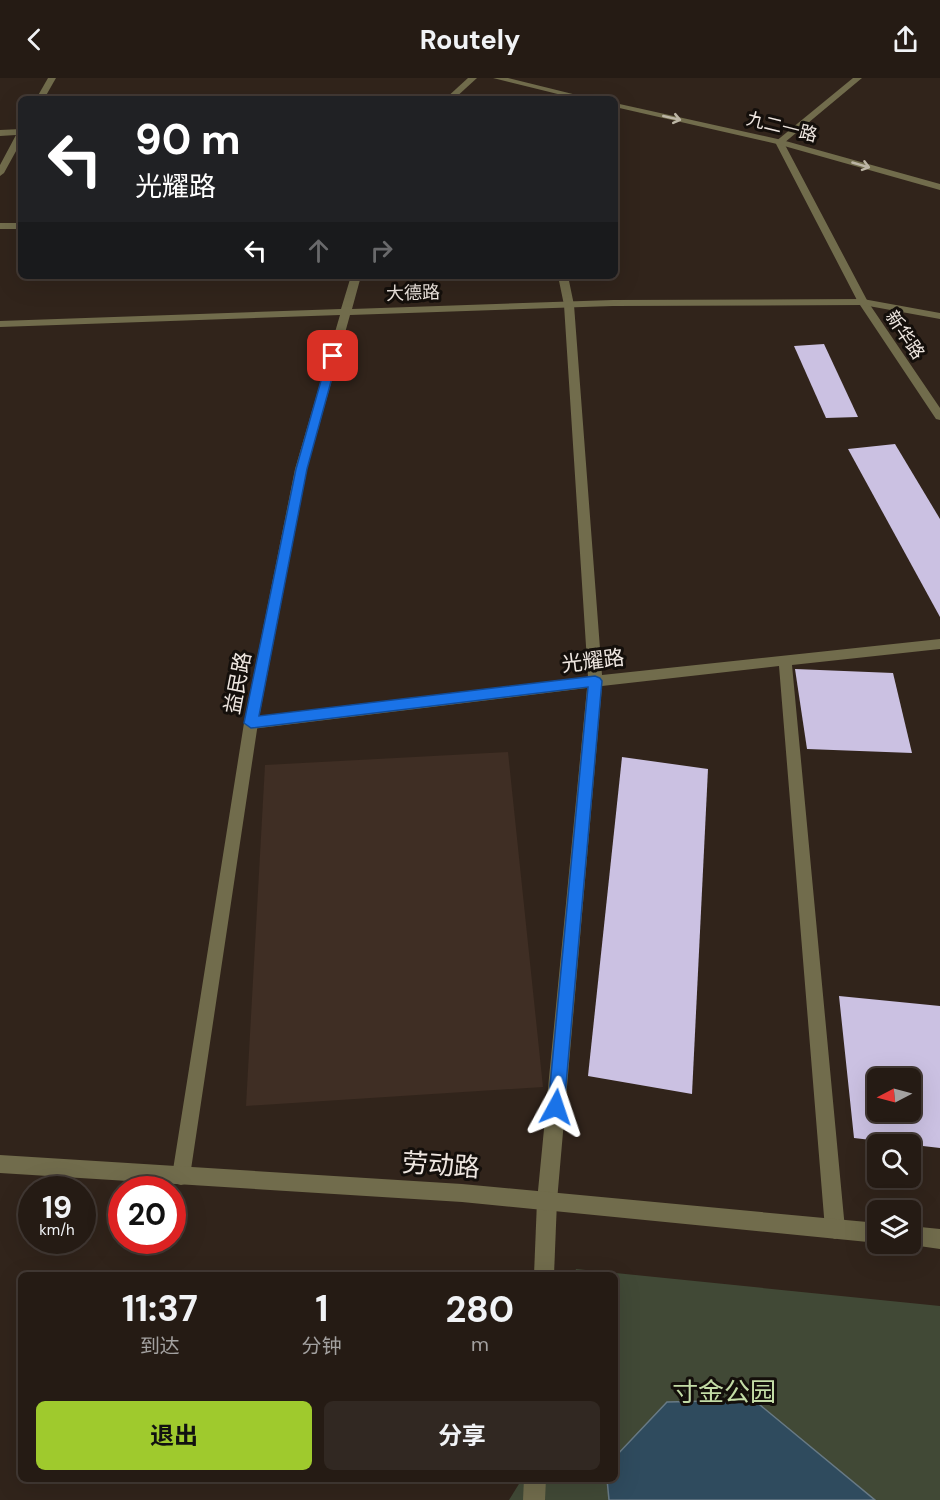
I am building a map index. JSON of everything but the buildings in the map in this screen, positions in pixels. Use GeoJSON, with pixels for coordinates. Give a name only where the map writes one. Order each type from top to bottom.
{"type":"FeatureCollection","features":[{"type":"Feature","properties":{"kind":"street"},"geometry":{"type":"LineString","coordinates":[[42,96],[52,78]]}},
{"type":"Feature","properties":{"kind":"street"},"geometry":{"type":"LineString","coordinates":[[452,96],[473,78]]}},
{"type":"Feature","properties":{"kind":"street"},"geometry":{"type":"LineString","coordinates":[[497,78],[564,96]]}},
{"type":"Feature","properties":{"kind":"street"},"geometry":{"type":"LineString","coordinates":[[779,142],[858,78]]}},
{"type":"Feature","properties":{"kind":"street","name":"九二一路"},"geometry":{"type":"LineString","coordinates":[[618,106],[779,142],[940,187]]}},
{"type":"Feature","properties":{"kind":"street"},"geometry":{"type":"LineString","coordinates":[[0,133],[18,133]]}},
{"type":"Feature","properties":{"kind":"street"},"geometry":{"type":"LineString","coordinates":[[0,173],[18,139]]}},
{"type":"Feature","properties":{"kind":"street","name":"新华路"},"geometry":{"type":"LineString","coordinates":[[779,142],[863,302],[940,416]]}},
{"type":"Feature","properties":{"kind":"street"},"geometry":{"type":"LineString","coordinates":[[0,226],[18,226]]}},
{"type":"Feature","properties":{"kind":"street","name":"益民路"},"geometry":{"type":"LineString","coordinates":[[181,1176],[251,723],[301,469],[355,279]]}},
{"type":"Feature","properties":{"kind":"street"},"geometry":{"type":"LineString","coordinates":[[544,1272],[547,1201],[595,681],[568,305],[564,279]]}},
{"type":"Feature","properties":{"kind":"street","name":"大德路"},"geometry":{"type":"LineString","coordinates":[[0,324],[568,305],[863,302],[940,316]]}},
{"type":"Feature","properties":{"kind":"street","name":"光耀路"},"geometry":{"type":"LineString","coordinates":[[251,723],[595,681],[940,644]]}},
{"type":"Feature","properties":{"kind":"street"},"geometry":{"type":"LineString","coordinates":[[785,661],[835,1229]]}},
{"type":"Feature","properties":{"kind":"street","name":"劳动路"},"geometry":{"type":"LineString","coordinates":[[0,1164],[181,1176]]}},
{"type":"Feature","properties":{"kind":"street","name":"劳动路"},"geometry":{"type":"LineString","coordinates":[[186,1176],[462,1193],[867,1232]]}},
{"type":"Feature","properties":{"kind":"street"},"geometry":{"type":"LineString","coordinates":[[921,1237],[940,1239]]}},
{"type":"Feature","properties":{"kind":"street"},"geometry":{"type":"LineString","coordinates":[[534,1500],[535,1482]]}},
{"type":"Feature","properties":{"kind":"shaded area"},"geometry":{"type":"Polygon","coordinates":[[[508,752],[543,1087],[246,1106],[265,765],[508,752]]]}},
{"type":"Feature","properties":{"kind":"green space","name":"寸金公园"},"geometry":{"type":"Polygon","coordinates":[[[576,1269],[606,1272],[575,1272],[576,1269]]]}},
{"type":"Feature","properties":{"kind":"green space","name":"寸金公园"},"geometry":{"type":"Polygon","coordinates":[[[618,1273],[940,1306],[940,1500],[509,1500],[520,1482],[618,1482],[618,1273]]]}},
{"type":"Feature","properties":{"kind":"water"},"geometry":{"type":"Polygon","coordinates":[[[754,1400],[875,1500],[609,1500],[607,1482],[618,1482],[618,1454],[667,1402],[754,1400]]]}},
{"type":"Feature","properties":{"kind":"route"},"geometry":{"type":"LineString","coordinates":[[333,356],[301,469],[251,723],[595,681],[556,1107]]}}]}
